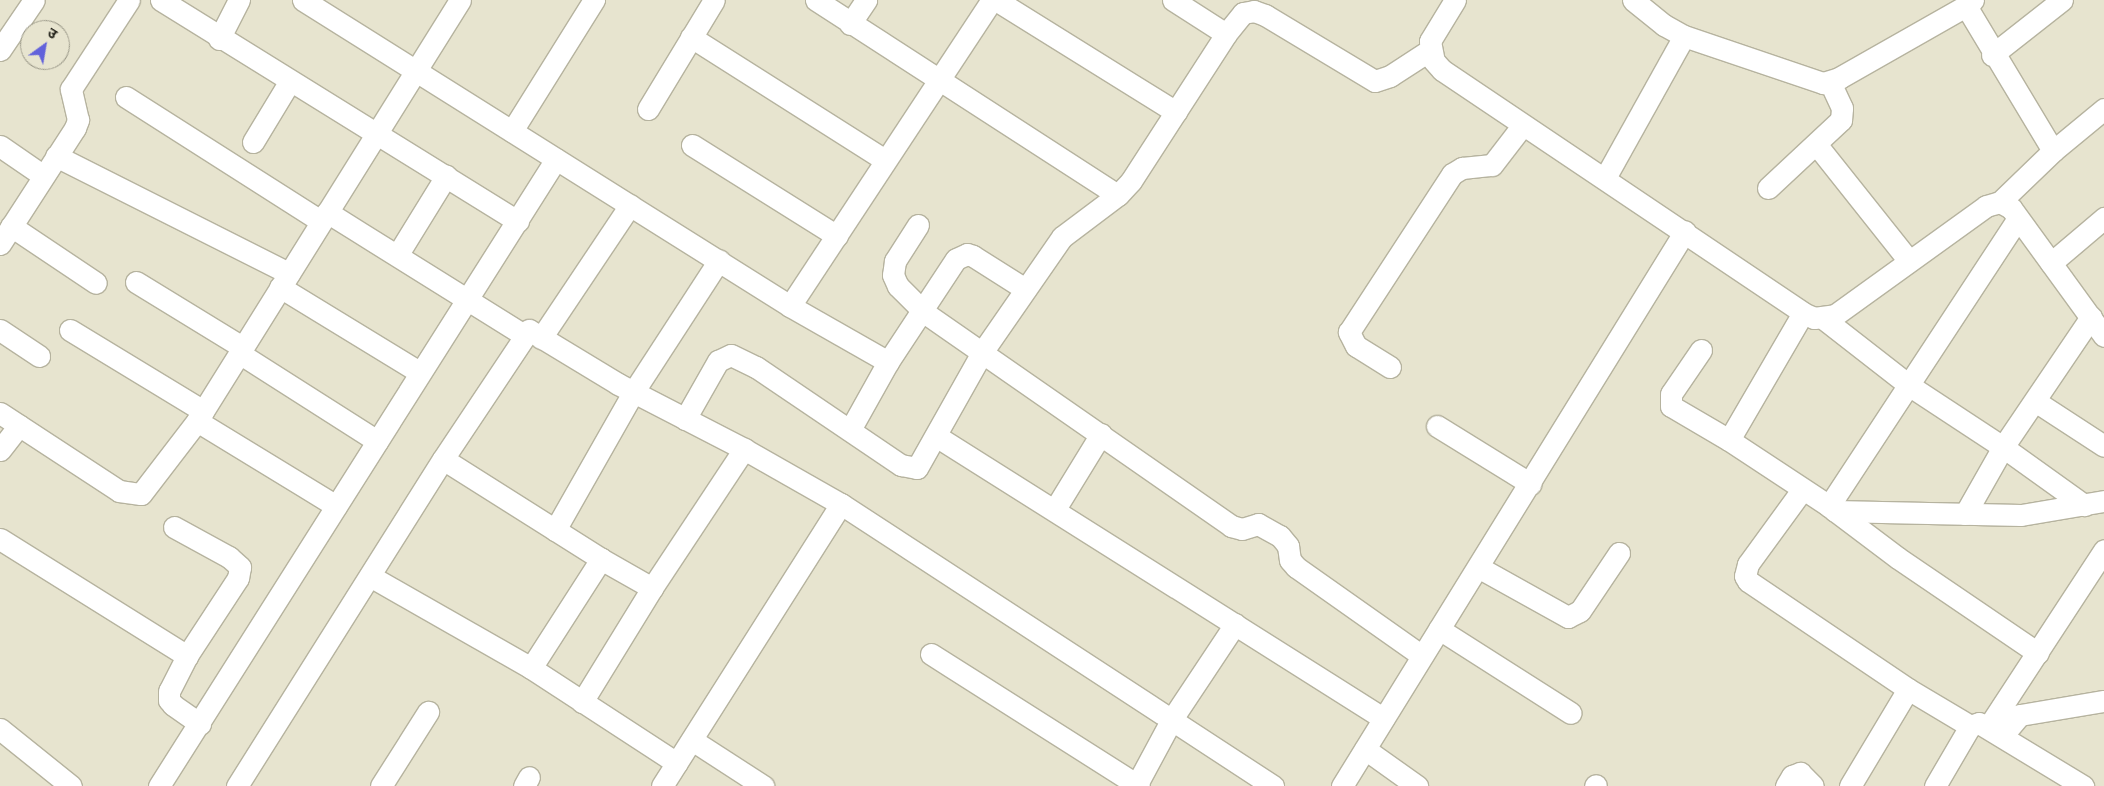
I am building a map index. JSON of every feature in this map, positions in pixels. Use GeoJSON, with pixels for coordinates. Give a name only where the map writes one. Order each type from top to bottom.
{"type":"FeatureCollection","features":[{"type":"Feature","properties":{"kind":"street"},"geometry":{"type":"LineString","coordinates":[[0,50],[34,0]]}},
{"type":"Feature","properties":{"kind":"street"},"geometry":{"type":"LineString","coordinates":[[96,283],[5,235],[78,120],[71,89],[129,0]]}},
{"type":"Feature","properties":{"kind":"street"},"geometry":{"type":"LineString","coordinates":[[161,0],[219,38],[518,221]]}},
{"type":"Feature","properties":{"kind":"street"},"geometry":{"type":"LineString","coordinates":[[219,38],[239,0]]}},
{"type":"Feature","properties":{"kind":"street"},"geometry":{"type":"LineString","coordinates":[[303,0],[790,306],[888,362]]}},
{"type":"Feature","properties":{"kind":"street"},"geometry":{"type":"LineString","coordinates":[[0,413],[119,491],[134,495],[146,489],[200,416],[460,0]]}},
{"type":"Feature","properties":{"kind":"street"},"geometry":{"type":"LineString","coordinates":[[512,131],[594,0]]}},
{"type":"Feature","properties":{"kind":"street"},"geometry":{"type":"LineString","coordinates":[[648,109],[714,0]]}},
{"type":"Feature","properties":{"kind":"street"},"geometry":{"type":"LineString","coordinates":[[816,0],[850,24],[1118,195]]}},
{"type":"Feature","properties":{"kind":"street"},"geometry":{"type":"LineString","coordinates":[[850,24],[866,0]]}},
{"type":"Feature","properties":{"kind":"street"},"geometry":{"type":"LineString","coordinates":[[790,306],[885,160],[941,82],[992,0]]}},
{"type":"Feature","properties":{"kind":"street"},"geometry":{"type":"LineString","coordinates":[[996,0],[1176,112]]}},
{"type":"Feature","properties":{"kind":"street"},"geometry":{"type":"LineString","coordinates":[[1173,0],[1226,34]]}},
{"type":"Feature","properties":{"kind":"street"},"geometry":{"type":"LineString","coordinates":[[1454,0],[1430,41],[1430,50],[1434,61],[1442,70],[1522,126],[1685,231],[1803,313],[1824,319],[1910,386],[2003,446],[2097,500]]}},
{"type":"Feature","properties":{"kind":"street"},"geometry":{"type":"LineString","coordinates":[[1633,0],[1664,25],[1684,36],[1815,81],[1830,82],[1970,3],[1992,55],[2053,150]]}},
{"type":"Feature","properties":{"kind":"street"},"geometry":{"type":"LineString","coordinates":[[1992,55],[2062,0]]}},
{"type":"Feature","properties":{"kind":"street"},"geometry":{"type":"LineString","coordinates":[[685,419],[718,361],[731,356],[756,367],[901,465],[913,470],[936,436],[983,351],[1026,289],[1070,229],[1118,195],[1140,170],[1226,34],[1243,13],[1254,11],[1376,81],[1390,76],[1430,50]]}},
{"type":"Feature","properties":{"kind":"street"},"geometry":{"type":"LineString","coordinates":[[1605,178],[1684,36]]}},
{"type":"Feature","properties":{"kind":"street"},"geometry":{"type":"LineString","coordinates":[[690,37],[885,160]]}},
{"type":"Feature","properties":{"kind":"street"},"geometry":{"type":"LineString","coordinates":[[253,142],[290,81]]}},
{"type":"Feature","properties":{"kind":"street"},"geometry":{"type":"LineString","coordinates":[[1768,188],[1816,144],[1843,114],[1830,82]]}},
{"type":"Feature","properties":{"kind":"street"},"geometry":{"type":"LineString","coordinates":[[126,97],[324,216],[398,254],[532,336],[744,449],[840,504],[1274,786]]}},
{"type":"Feature","properties":{"kind":"street"},"geometry":{"type":"LineString","coordinates":[[1824,319],[1835,315],[1986,206],[2000,202],[2053,150],[2104,109]]}},
{"type":"Feature","properties":{"kind":"street"},"geometry":{"type":"LineString","coordinates":[[1390,367],[1356,346],[1349,332],[1452,174],[1462,168],[1492,165],[1522,126]]}},
{"type":"Feature","properties":{"kind":"street"},"geometry":{"type":"LineString","coordinates":[[1816,144],[1909,261]]}},
{"type":"Feature","properties":{"kind":"street"},"geometry":{"type":"LineString","coordinates":[[692,145],[837,236]]}},
{"type":"Feature","properties":{"kind":"street"},"geometry":{"type":"LineString","coordinates":[[0,146],[42,174]]}},
{"type":"Feature","properties":{"kind":"street"},"geometry":{"type":"LineString","coordinates":[[56,156],[284,280],[419,372]]}},
{"type":"Feature","properties":{"kind":"street"},"geometry":{"type":"LineString","coordinates":[[160,786],[419,372],[518,221],[556,159]]}},
{"type":"Feature","properties":{"kind":"street"},"geometry":{"type":"LineString","coordinates":[[398,254],[446,176]]}},
{"type":"Feature","properties":{"kind":"street"},"geometry":{"type":"LineString","coordinates":[[1965,514],[2003,446],[2034,401],[2100,328],[2011,208],[2000,202]]}},
{"type":"Feature","properties":{"kind":"street"},"geometry":{"type":"LineString","coordinates":[[237,786],[443,459],[630,204]]}},
{"type":"Feature","properties":{"kind":"street"},"geometry":{"type":"LineString","coordinates":[[1832,509],[2018,218]]}},
{"type":"Feature","properties":{"kind":"street"},"geometry":{"type":"LineString","coordinates":[[2051,263],[2104,218]]}},
{"type":"Feature","properties":{"kind":"street"},"geometry":{"type":"LineString","coordinates":[[918,225],[892,269],[894,280],[921,308],[955,335],[983,351],[1231,526],[1242,529],[1258,524],[1280,536],[1288,546],[1290,560],[1296,567],[1422,656]]}},
{"type":"Feature","properties":{"kind":"street"},"geometry":{"type":"LineString","coordinates":[[1342,786],[1531,484],[1685,231]]}},
{"type":"Feature","properties":{"kind":"street"},"geometry":{"type":"LineString","coordinates":[[850,430],[921,308],[956,259],[967,254],[1026,289]]}},
{"type":"Feature","properties":{"kind":"street"},"geometry":{"type":"LineString","coordinates":[[554,530],[634,391],[719,260]]}},
{"type":"Feature","properties":{"kind":"street"},"geometry":{"type":"LineString","coordinates":[[136,282],[377,441]]}},
{"type":"Feature","properties":{"kind":"street"},"geometry":{"type":"LineString","coordinates":[[1729,440],[1803,313]]}},
{"type":"Feature","properties":{"kind":"street"},"geometry":{"type":"LineString","coordinates":[[0,330],[39,356]]}},
{"type":"Feature","properties":{"kind":"street"},"geometry":{"type":"LineString","coordinates":[[70,330],[336,506]]}},
{"type":"Feature","properties":{"kind":"street"},"geometry":{"type":"LineString","coordinates":[[1701,350],[1669,400],[1679,412],[1729,440],[1832,509],[1898,558],[2038,653]]}},
{"type":"Feature","properties":{"kind":"street"},"geometry":{"type":"LineString","coordinates":[[2034,401],[2104,446]]}},
{"type":"Feature","properties":{"kind":"street"},"geometry":{"type":"LineString","coordinates":[[0,450],[19,426]]}},
{"type":"Feature","properties":{"kind":"street"},"geometry":{"type":"LineString","coordinates":[[1437,426],[1531,484]]}},
{"type":"Feature","properties":{"kind":"street"},"geometry":{"type":"LineString","coordinates":[[1055,509],[1101,434]]}},
{"type":"Feature","properties":{"kind":"street"},"geometry":{"type":"LineString","coordinates":[[936,436],[1055,509],[1383,718]]}},
{"type":"Feature","properties":{"kind":"street"},"geometry":{"type":"LineString","coordinates":[[582,702],[652,588],[744,449]]}},
{"type":"Feature","properties":{"kind":"street"},"geometry":{"type":"LineString","coordinates":[[443,459],[554,530],[652,588]]}},
{"type":"Feature","properties":{"kind":"street"},"geometry":{"type":"LineString","coordinates":[[1802,490],[1748,564],[1745,576],[1754,585],[1908,689],[1987,729],[2083,786]]}},
{"type":"Feature","properties":{"kind":"street"},"geometry":{"type":"LineString","coordinates":[[1832,509],[2021,515],[2097,500]]}},
{"type":"Feature","properties":{"kind":"street"},"geometry":{"type":"LineString","coordinates":[[662,786],[840,504]]}},
{"type":"Feature","properties":{"kind":"street"},"geometry":{"type":"LineString","coordinates":[[174,527],[229,557],[240,567],[238,578],[187,656],[169,691],[169,700],[200,724]]}},
{"type":"Feature","properties":{"kind":"street"},"geometry":{"type":"LineString","coordinates":[[0,539],[187,656]]}},
{"type":"Feature","properties":{"kind":"street"},"geometry":{"type":"LineString","coordinates":[[1935,786],[1987,729],[2104,550]]}},
{"type":"Feature","properties":{"kind":"street"},"geometry":{"type":"LineString","coordinates":[[1478,566],[1568,617],[1580,611],[1619,553]]}},
{"type":"Feature","properties":{"kind":"street"},"geometry":{"type":"LineString","coordinates":[[531,668],[601,559]]}},
{"type":"Feature","properties":{"kind":"street"},"geometry":{"type":"LineString","coordinates":[[370,576],[531,668],[677,763]]}},
{"type":"Feature","properties":{"kind":"street"},"geometry":{"type":"LineString","coordinates":[[931,654],[1133,784],[1172,719],[1235,624]]}},
{"type":"Feature","properties":{"kind":"street"},"geometry":{"type":"LineString","coordinates":[[1439,629],[1572,713]]}},
{"type":"Feature","properties":{"kind":"street"},"geometry":{"type":"LineString","coordinates":[[1850,786],[1908,689]]}},
{"type":"Feature","properties":{"kind":"street"},"geometry":{"type":"LineString","coordinates":[[1987,729],[2020,715],[2104,701]]}},
{"type":"Feature","properties":{"kind":"street"},"geometry":{"type":"LineString","coordinates":[[381,786],[428,712]]}},
{"type":"Feature","properties":{"kind":"street"},"geometry":{"type":"LineString","coordinates":[[0,729],[72,786]]}},
{"type":"Feature","properties":{"kind":"street"},"geometry":{"type":"LineString","coordinates":[[692,740],[763,786]]}},
{"type":"Feature","properties":{"kind":"street"},"geometry":{"type":"LineString","coordinates":[[1366,749],[1417,786]]}},
{"type":"Feature","properties":{"kind":"street"},"geometry":{"type":"LineString","coordinates":[[1786,786],[1796,773],[1805,775],[1813,786]]}}]}
